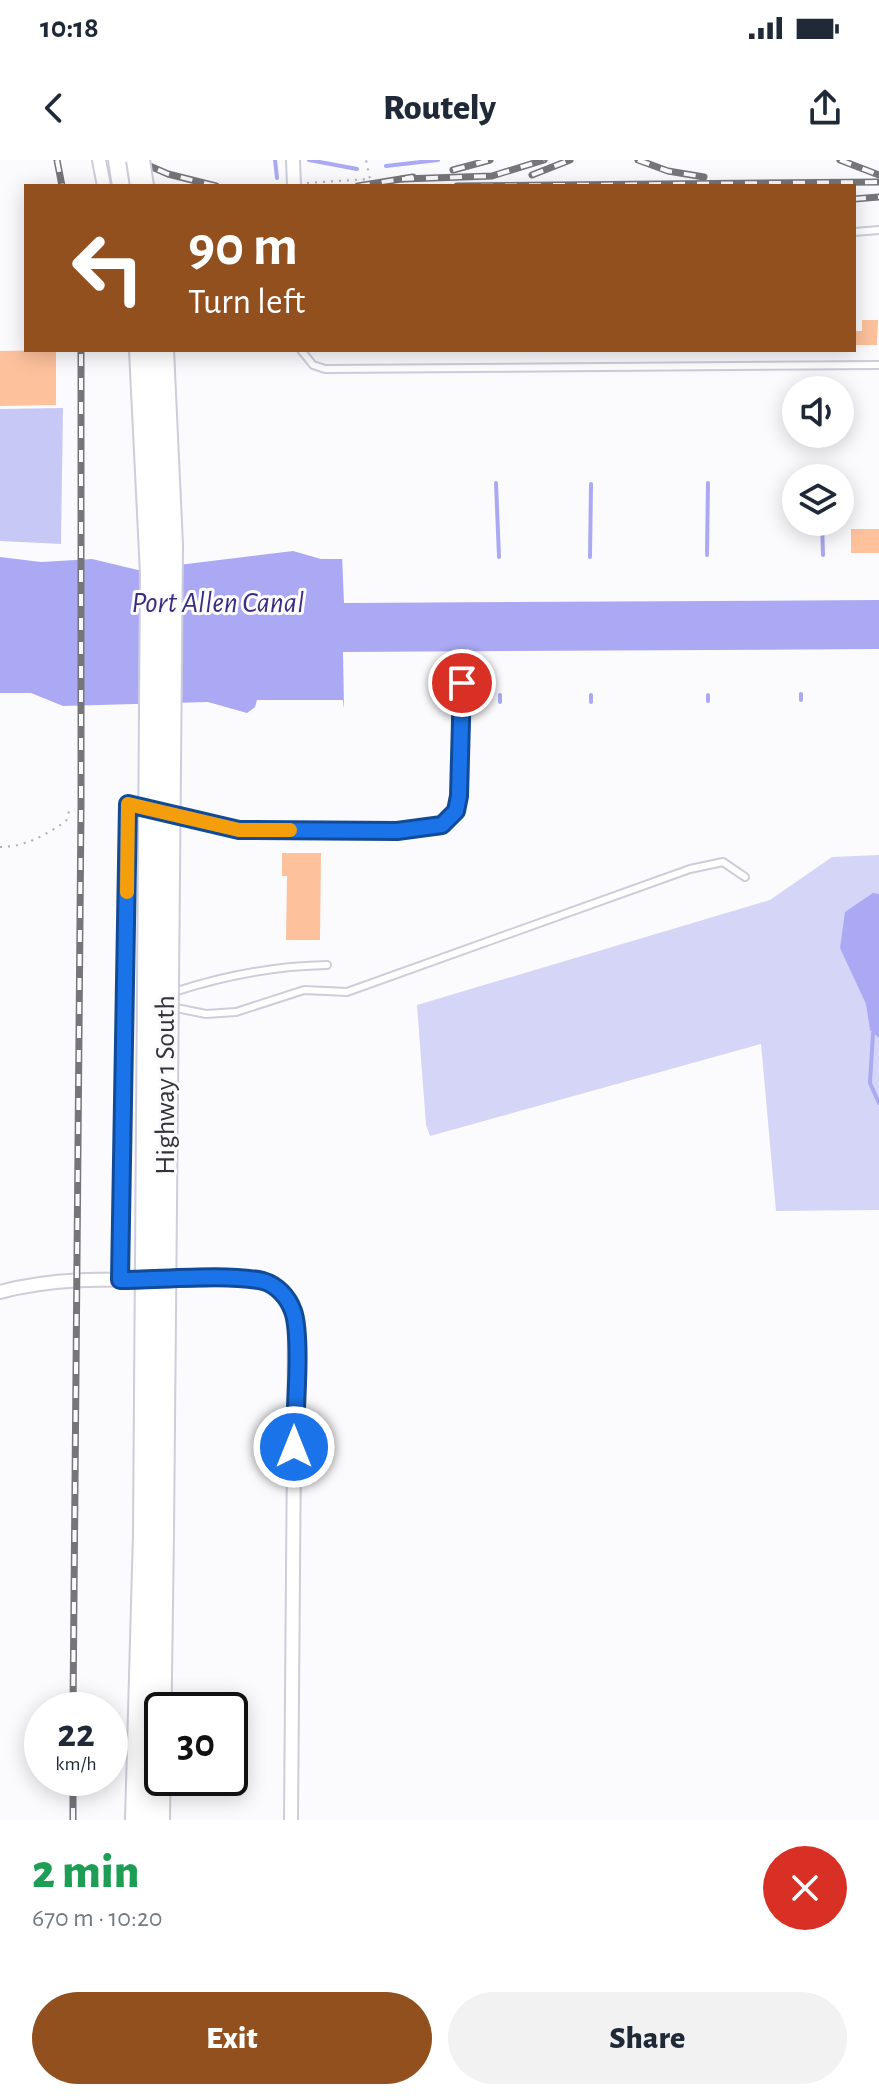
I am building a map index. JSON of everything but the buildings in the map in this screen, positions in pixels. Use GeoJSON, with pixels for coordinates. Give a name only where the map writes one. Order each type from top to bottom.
{"type":"FeatureCollection","features":[{"type":"Feature","properties":{"kind":"highway"},"geometry":{"type":"LineString","coordinates":[[120,160],[124,184]]}},
{"type":"Feature","properties":{"kind":"highway"},"geometry":{"type":"LineString","coordinates":[[138,160],[142,184]]}},
{"type":"Feature","properties":{"kind":"highway"},"geometry":{"type":"LineString","coordinates":[[137,1820],[154,1533],[152,574],[141,352]]}},
{"type":"Feature","properties":{"kind":"highway","name":"Highway 1 South"},"geometry":{"type":"LineString","coordinates":[[158,1820],[154,1533],[171,545],[162,352]]}},
{"type":"Feature","properties":{"kind":"street"},"geometry":{"type":"LineString","coordinates":[[99,160],[104,184]]}},
{"type":"Feature","properties":{"kind":"street"},"geometry":{"type":"LineString","coordinates":[[293,160],[294,184]]}},
{"type":"Feature","properties":{"kind":"street"},"geometry":{"type":"LineString","coordinates":[[120,1280],[128,804]]}},
{"type":"Feature","properties":{"kind":"street"},"geometry":{"type":"LineString","coordinates":[[0,1292],[28,1285],[76,1280],[263,1281],[278,1289],[294,1312],[291,1820]]}},
{"type":"Feature","properties":{"kind":"lane"},"geometry":{"type":"LineString","coordinates":[[303,352],[313,365],[325,369],[879,365]]}},
{"type":"Feature","properties":{"kind":"lane"},"geometry":{"type":"LineString","coordinates":[[128,804],[239,830],[397,831],[442,825],[456,811],[459,796],[462,683]]}},
{"type":"Feature","properties":{"kind":"lane"},"geometry":{"type":"LineString","coordinates":[[125,998],[149,1000],[206,1014],[236,1012],[268,999],[304,990],[347,992],[690,869],[723,862],[745,877]]}},
{"type":"Feature","properties":{"kind":"lane"},"geometry":{"type":"LineString","coordinates":[[149,1000],[208,980],[265,970],[327,965]]}},
{"type":"Feature","properties":{"kind":"path"},"geometry":{"type":"LineString","coordinates":[[307,184],[370,179],[366,160]]}},
{"type":"Feature","properties":{"kind":"path"},"geometry":{"type":"LineString","coordinates":[[0,847],[32,841],[52,831],[66,821],[70,808]]}},
{"type":"Feature","properties":{"kind":"shaded area"},"geometry":{"type":"Polygon","coordinates":[[[63,408],[61,544],[0,541],[0,409],[63,408]]]}},
{"type":"Feature","properties":{"kind":"shaded area"},"geometry":{"type":"Polygon","coordinates":[[[879,855],[879,1210],[776,1211],[761,1044],[430,1136],[426,1125],[417,1005],[770,900],[832,857],[879,855]]]}},
{"type":"Feature","properties":{"kind":"water","name":"Port Allen Canal"},"geometry":{"type":"Polygon","coordinates":[[[0,547],[145,561],[290,550],[342,554],[344,603],[879,600],[879,649],[343,652],[344,707],[258,705],[247,713],[208,702],[63,706],[31,693],[0,693],[0,547]]]}},
{"type":"Feature","properties":{"kind":"water"},"geometry":{"type":"Polygon","coordinates":[[[873,893],[879,894],[879,1038],[870,1030],[866,1004],[840,948],[845,912],[873,893]]]}},
{"type":"Feature","properties":{"kind":"pier"},"geometry":{"type":"Polygon","coordinates":[[[0,543],[97,547],[145,557],[289,546],[320,551],[342,550],[343,559],[321,559],[293,551],[138,570],[92,559],[41,562],[0,557],[0,543]]]}},
{"type":"Feature","properties":{"kind":"pier"},"geometry":{"type":"Polygon","coordinates":[[[257,700],[343,700],[344,711],[292,706],[254,711],[257,700]]]}},
{"type":"Feature","properties":{"kind":"waterway"},"geometry":{"type":"LineString","coordinates":[[275,160],[277,178]]}},
{"type":"Feature","properties":{"kind":"waterway"},"geometry":{"type":"LineString","coordinates":[[309,160],[357,169]]}},
{"type":"Feature","properties":{"kind":"waterway"},"geometry":{"type":"LineString","coordinates":[[386,166],[438,160]]}},
{"type":"Feature","properties":{"kind":"waterway"},"geometry":{"type":"LineString","coordinates":[[496,483],[499,557]]}},
{"type":"Feature","properties":{"kind":"waterway"},"geometry":{"type":"LineString","coordinates":[[707,555],[708,483]]}},
{"type":"Feature","properties":{"kind":"waterway"},"geometry":{"type":"LineString","coordinates":[[590,557],[591,484]]}},
{"type":"Feature","properties":{"kind":"waterway"},"geometry":{"type":"LineString","coordinates":[[822,536],[823,555]]}},
{"type":"Feature","properties":{"kind":"waterway"},"geometry":{"type":"LineString","coordinates":[[801,694],[801,700]]}},
{"type":"Feature","properties":{"kind":"waterway"},"geometry":{"type":"LineString","coordinates":[[500,695],[500,702]]}},
{"type":"Feature","properties":{"kind":"waterway"},"geometry":{"type":"LineString","coordinates":[[591,695],[591,702]]}},
{"type":"Feature","properties":{"kind":"waterway"},"geometry":{"type":"LineString","coordinates":[[708,695],[708,701]]}},
{"type":"Feature","properties":{"kind":"waterway"},"geometry":{"type":"LineString","coordinates":[[873,1033],[870,1083],[879,1103]]}},
{"type":"Feature","properties":{"kind":"railway"},"geometry":{"type":"LineString","coordinates":[[57,160],[62,184]]}},
{"type":"Feature","properties":{"kind":"railway"},"geometry":{"type":"LineString","coordinates":[[136,160],[168,174],[208,184]]}},
{"type":"Feature","properties":{"kind":"railway"},"geometry":{"type":"LineString","coordinates":[[453,170],[490,160]]}},
{"type":"Feature","properties":{"kind":"railway"},"geometry":{"type":"LineString","coordinates":[[402,179],[492,176],[544,160]]}},
{"type":"Feature","properties":{"kind":"railway"},"geometry":{"type":"LineString","coordinates":[[532,175],[570,160]]}},
{"type":"Feature","properties":{"kind":"railway"},"geometry":{"type":"LineString","coordinates":[[638,160],[668,171],[704,177]]}},
{"type":"Feature","properties":{"kind":"railway"},"geometry":{"type":"LineString","coordinates":[[840,160],[879,175]]}},
{"type":"Feature","properties":{"kind":"railway"},"geometry":{"type":"LineString","coordinates":[[370,184],[413,177]]}},
{"type":"Feature","properties":{"kind":"railway"},"geometry":{"type":"LineString","coordinates":[[668,184],[879,182]]}},
{"type":"Feature","properties":{"kind":"railway"},"geometry":{"type":"LineString","coordinates":[[856,199],[879,197]]}},
{"type":"Feature","properties":{"kind":"railway"},"geometry":{"type":"LineString","coordinates":[[73,1692],[81,807],[81,352]]}},
{"type":"Feature","properties":{"kind":"railway"},"geometry":{"type":"LineString","coordinates":[[73,1796],[73,1820]]}},
{"type":"Feature","properties":{"kind":"slow traffic"},"geometry":{"type":"LineString","coordinates":[[127,892],[128,804],[239,830],[290,830]]}},
{"type":"Feature","properties":{"kind":"route"},"geometry":{"type":"LineString","coordinates":[[294,1447],[294,1312],[278,1289],[263,1281],[120,1280],[128,804],[239,830],[420,831],[442,825],[456,811],[459,796],[462,683]]}}]}
